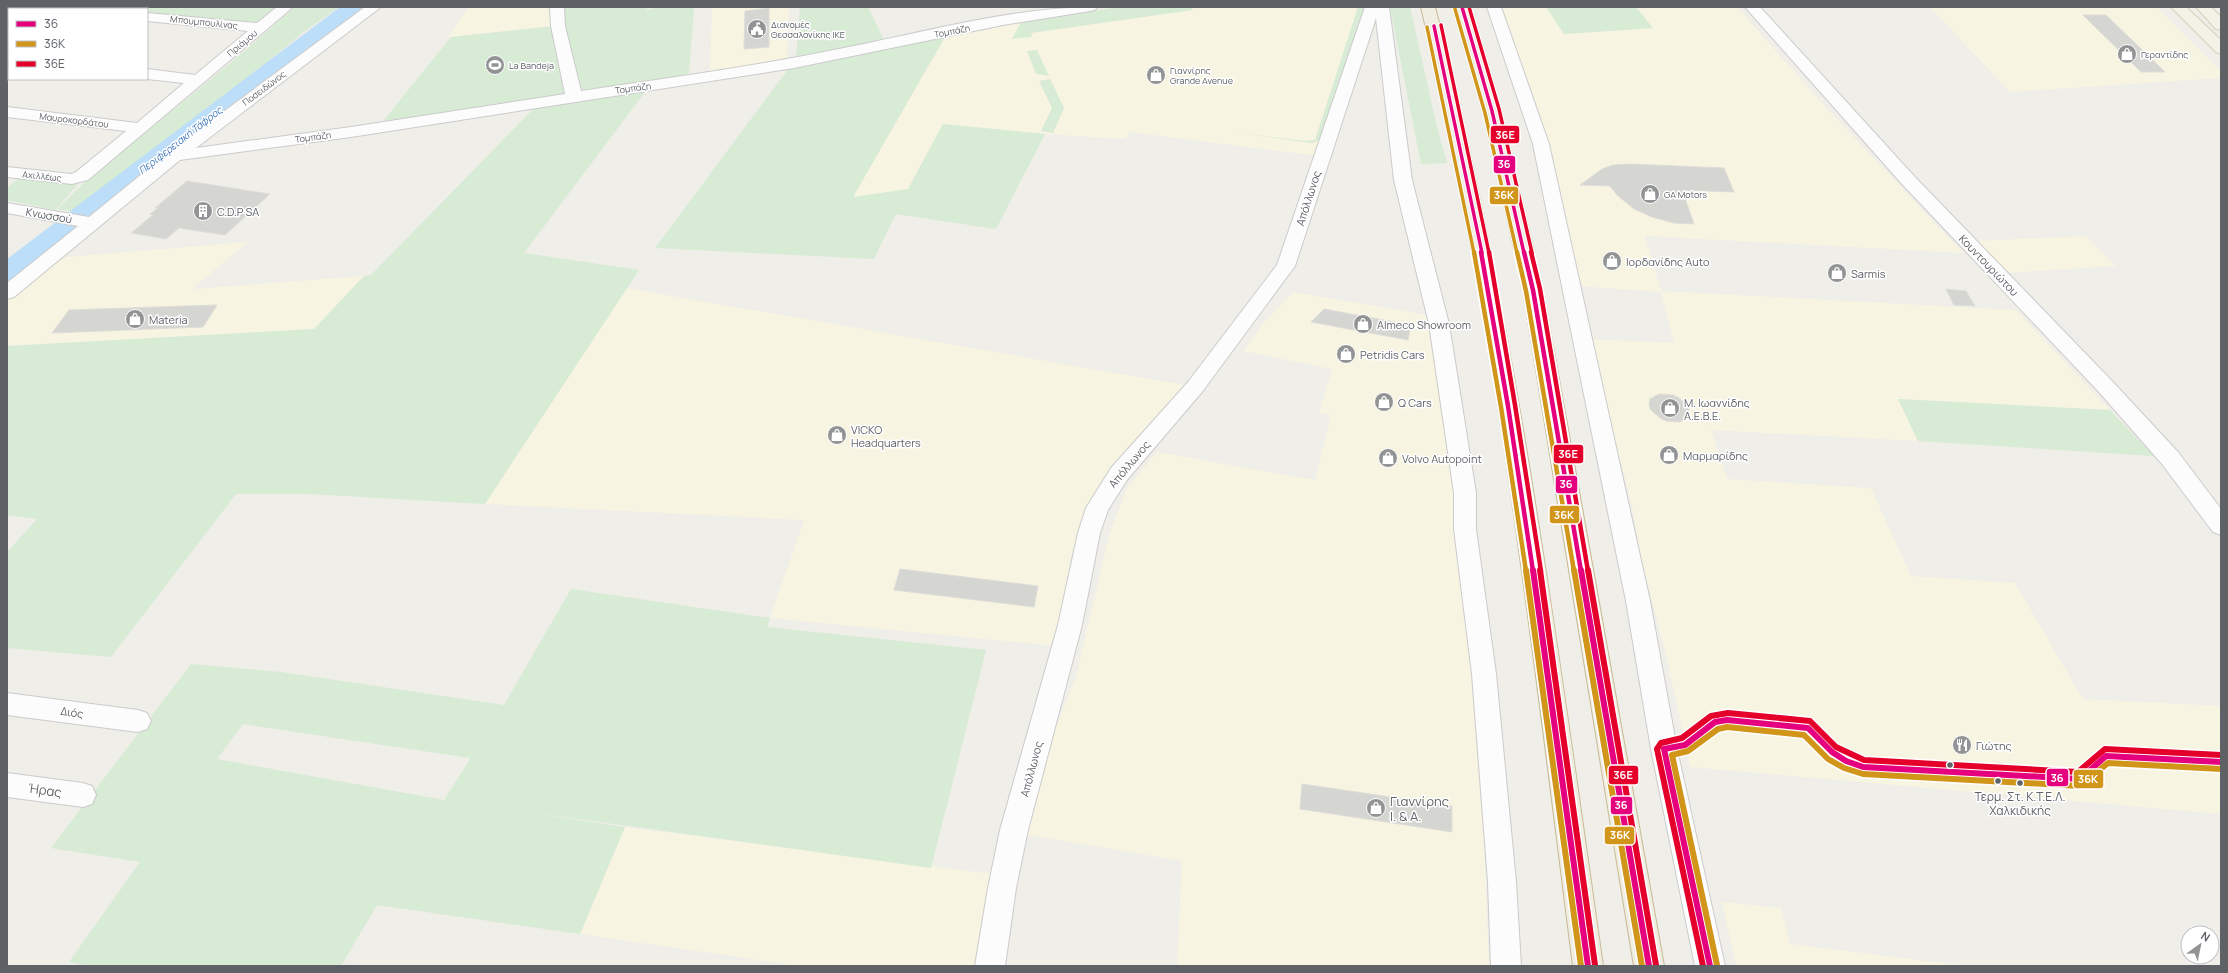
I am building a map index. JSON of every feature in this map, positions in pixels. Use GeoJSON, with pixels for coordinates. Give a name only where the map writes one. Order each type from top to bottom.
{"type":"FeatureCollection","features":[{"type":"Feature","properties":{"kind":"highway"},"geometry":{"type":"LineString","coordinates":[[1428,7],[1455,116],[1495,325],[1540,613],[1588,966]]}},
{"type":"Feature","properties":{"kind":"highway"},"geometry":{"type":"LineString","coordinates":[[1462,7],[1492,111],[1533,290],[1649,966]]}},
{"type":"Feature","properties":{"kind":"main road"},"geometry":{"type":"LineString","coordinates":[[2178,7],[2221,49]]}},
{"type":"Feature","properties":{"kind":"main road"},"geometry":{"type":"LineString","coordinates":[[2204,7],[2221,26]]}},
{"type":"Feature","properties":{"kind":"street","name":"Πριάμου"},"geometry":{"type":"LineString","coordinates":[[77,178],[199,80],[286,7]]}},
{"type":"Feature","properties":{"kind":"street","name":"Ποσειδώνος"},"geometry":{"type":"LineString","coordinates":[[7,293],[89,222],[374,7]]}},
{"type":"Feature","properties":{"kind":"street"},"geometry":{"type":"LineString","coordinates":[[557,7],[558,26],[574,96]]}},
{"type":"Feature","properties":{"kind":"street","name":"Τομπάζη"},"geometry":{"type":"LineString","coordinates":[[175,156],[351,132],[574,96],[794,63],[1003,21],[1090,7]]}},
{"type":"Feature","properties":{"kind":"street","name":"Απόλλωνος"},"geometry":{"type":"LineString","coordinates":[[990,966],[1002,888],[1014,830],[1070,625],[1089,533],[1097,508],[1119,474],[1195,387],[1286,266],[1372,7]]}},
{"type":"Feature","properties":{"kind":"street"},"geometry":{"type":"LineString","coordinates":[[1382,7],[1403,180],[1439,324],[1465,493],[1465,529],[1484,674],[1502,882],[1506,966]]}},
{"type":"Feature","properties":{"kind":"street"},"geometry":{"type":"LineString","coordinates":[[1494,7],[1541,144],[1638,601],[1664,749],[1710,966]]}},
{"type":"Feature","properties":{"kind":"street","name":"Κουντουριώτου"},"geometry":{"type":"LineString","coordinates":[[1752,7],[1908,180],[2099,380],[2170,458],[2221,526]]}},
{"type":"Feature","properties":{"kind":"street","name":"Μπουμπουλίνας"},"geometry":{"type":"LineString","coordinates":[[148,17],[260,28]]}},
{"type":"Feature","properties":{"kind":"street"},"geometry":{"type":"LineString","coordinates":[[148,74],[199,80]]}},
{"type":"Feature","properties":{"kind":"street","name":"Μαυροκορδάτου"},"geometry":{"type":"LineString","coordinates":[[7,112],[140,128]]}},
{"type":"Feature","properties":{"kind":"street","name":"Αχιλλέως"},"geometry":{"type":"LineString","coordinates":[[9,175],[77,178]]}},
{"type":"Feature","properties":{"kind":"street","name":"Κνωσσού"},"geometry":{"type":"LineString","coordinates":[[7,208],[89,222]]}},
{"type":"Feature","properties":{"kind":"street","name":"Διός"},"geometry":{"type":"LineString","coordinates":[[7,704],[138,721]]}},
{"type":"Feature","properties":{"kind":"street","name":"Ήρας"},"geometry":{"type":"LineString","coordinates":[[7,785],[83,795]]}},
{"type":"Feature","properties":{"kind":"shaded area"},"geometry":{"type":"Polygon","coordinates":[[[468,7],[553,7],[554,26],[448,37],[468,7]]]}},
{"type":"Feature","properties":{"kind":"shaded area"},"geometry":{"type":"Polygon","coordinates":[[[712,7],[789,7],[787,61],[710,73],[712,7]]]}},
{"type":"Feature","properties":{"kind":"shaded area","name":"Γιαννίρης Grande Avenue"},"geometry":{"type":"Polygon","coordinates":[[[1119,7],[1365,7],[1318,156],[1130,132],[1125,139],[1045,134],[943,124],[908,189],[852,198],[945,37],[995,26],[1119,7]]]}},
{"type":"Feature","properties":{"kind":"shaded area"},"geometry":{"type":"Polygon","coordinates":[[[1499,7],[1546,7],[1564,34],[1652,28],[1636,7],[1737,7],[1819,100],[1963,253],[1645,236],[1661,291],[2016,310],[2110,410],[1898,399],[1918,441],[1711,430],[1727,479],[1871,488],[1911,576],[2015,583],[2083,699],[2221,706],[2221,814],[1690,767],[1668,663],[1641,558],[1633,510],[1589,339],[1674,343],[1661,292],[1577,286],[1499,7]]]}},
{"type":"Feature","properties":{"kind":"shaded area"},"geometry":{"type":"Polygon","coordinates":[[[1930,7],[2157,7],[2221,71],[2221,78],[2010,92],[1930,7]]]}},
{"type":"Feature","properties":{"kind":"shaded area"},"geometry":{"type":"Polygon","coordinates":[[[2085,236],[2116,266],[2004,273],[1974,241],[2085,236]]]}},
{"type":"Feature","properties":{"kind":"shaded area"},"geometry":{"type":"Polygon","coordinates":[[[248,242],[192,289],[364,276],[314,329],[7,346],[7,299],[54,258],[248,242]]]}},
{"type":"Feature","properties":{"kind":"shaded area","name":"VICKO Headquarters"},"geometry":{"type":"Polygon","coordinates":[[[626,288],[1185,385],[1103,486],[1085,513],[1071,556],[1056,646],[770,618],[804,520],[485,504],[626,288]]]}},
{"type":"Feature","properties":{"kind":"shaded area"},"geometry":{"type":"Polygon","coordinates":[[[1293,292],[1433,316],[1432,350],[1454,437],[1482,791],[1489,966],[1177,966],[1182,861],[1021,834],[1053,734],[1076,677],[1109,535],[1127,488],[1157,452],[1315,480],[1331,415],[1319,413],[1332,369],[1243,351],[1265,321],[1293,292]]]}},
{"type":"Feature","properties":{"kind":"shaded area"},"geometry":{"type":"Polygon","coordinates":[[[625,827],[993,874],[981,966],[800,966],[580,934],[625,827]]]}},
{"type":"Feature","properties":{"kind":"shaded area"},"geometry":{"type":"Polygon","coordinates":[[[1722,902],[1781,908],[1790,944],[1966,966],[1736,966],[1722,902]]]}},
{"type":"Feature","properties":{"kind":"green space"},"geometry":{"type":"Polygon","coordinates":[[[279,7],[257,26],[148,14],[148,8],[136,8],[279,7]]]}},
{"type":"Feature","properties":{"kind":"green space"},"geometry":{"type":"Polygon","coordinates":[[[295,7],[339,7],[301,34],[212,108],[76,212],[57,209],[86,181],[227,66],[295,7]]]}},
{"type":"Feature","properties":{"kind":"green space"},"geometry":{"type":"Polygon","coordinates":[[[562,7],[646,7],[647,10],[660,7],[694,7],[689,73],[680,78],[581,90],[563,22],[562,7]]]}},
{"type":"Feature","properties":{"kind":"green space"},"geometry":{"type":"Polygon","coordinates":[[[800,7],[868,7],[884,40],[796,59],[800,7]]]}},
{"type":"Feature","properties":{"kind":"green space"},"geometry":{"type":"Polygon","coordinates":[[[1119,7],[1191,7],[1193,10],[1031,33],[1032,37],[1012,39],[1020,24],[1024,21],[1119,7]]]}},
{"type":"Feature","properties":{"kind":"green space"},"geometry":{"type":"Polygon","coordinates":[[[1358,7],[1365,7],[1324,138],[1312,143],[1223,131],[1306,141],[1315,140],[1358,7]]]}},
{"type":"Feature","properties":{"kind":"green space"},"geometry":{"type":"Polygon","coordinates":[[[1390,7],[1410,7],[1436,123],[1447,163],[1421,164],[1390,7]]]}},
{"type":"Feature","properties":{"kind":"green space"},"geometry":{"type":"Polygon","coordinates":[[[1546,7],[1636,7],[1653,28],[1564,34],[1546,7]]]}},
{"type":"Feature","properties":{"kind":"green space","name":"La Bandeja"},"geometry":{"type":"Polygon","coordinates":[[[554,26],[569,93],[380,125],[451,37],[554,26]]]}},
{"type":"Feature","properties":{"kind":"green space"},"geometry":{"type":"Polygon","coordinates":[[[945,37],[853,197],[908,189],[943,124],[1045,134],[996,229],[896,214],[874,259],[655,248],[789,68],[945,37]]]}},
{"type":"Feature","properties":{"kind":"green space"},"geometry":{"type":"Polygon","coordinates":[[[1037,50],[1049,76],[1036,74],[1027,51],[1037,50]]]}},
{"type":"Feature","properties":{"kind":"green space"},"geometry":{"type":"Polygon","coordinates":[[[1050,79],[1064,108],[1053,133],[1041,131],[1052,108],[1039,81],[1050,79]]]}},
{"type":"Feature","properties":{"kind":"green space"},"geometry":{"type":"Polygon","coordinates":[[[645,92],[524,253],[639,270],[485,504],[309,494],[236,494],[111,657],[7,648],[7,552],[37,519],[7,515],[7,346],[314,329],[364,276],[371,275],[537,105],[645,92]]]}},
{"type":"Feature","properties":{"kind":"green space"},"geometry":{"type":"Polygon","coordinates":[[[20,177],[78,184],[55,210],[7,200],[7,188],[20,177]]]}},
{"type":"Feature","properties":{"kind":"green space"},"geometry":{"type":"Polygon","coordinates":[[[1898,399],[2110,410],[2154,456],[1918,441],[1898,399]]]}},
{"type":"Feature","properties":{"kind":"green space"},"geometry":{"type":"Polygon","coordinates":[[[571,589],[770,618],[767,627],[986,650],[931,868],[513,810],[625,827],[580,934],[377,905],[341,966],[90,966],[69,962],[140,862],[51,848],[191,664],[281,672],[504,705],[571,589]],[[243,724],[217,759],[444,800],[470,758],[243,724]]]}},
{"type":"Feature","properties":{"kind":"building","name":"Διανομές Θεσσαλονίκης ΙΚΕ"},"geometry":{"type":"Polygon","coordinates":[[[769,8],[769,47],[744,49],[745,11],[769,8]]]}},
{"type":"Feature","properties":{"kind":"building"},"geometry":{"type":"Polygon","coordinates":[[[2083,15],[2106,15],[2165,72],[2141,72],[2083,15]]]}},
{"type":"Feature","properties":{"kind":"building","name":"GA Motors"},"geometry":{"type":"Polygon","coordinates":[[[1629,164],[1724,168],[1734,192],[1682,190],[1694,224],[1674,223],[1652,217],[1634,209],[1617,195],[1610,186],[1580,185],[1602,169],[1613,165],[1629,164]]]}},
{"type":"Feature","properties":{"kind":"building","name":"C.D.P SA"},"geometry":{"type":"Polygon","coordinates":[[[187,181],[270,194],[225,235],[179,228],[166,239],[131,233],[153,215],[150,214],[158,208],[155,208],[187,181]]]}},
{"type":"Feature","properties":{"kind":"building"},"geometry":{"type":"Polygon","coordinates":[[[1946,289],[1966,291],[1975,306],[1954,305],[1946,289]]]}},
{"type":"Feature","properties":{"kind":"building","name":"Materia"},"geometry":{"type":"Polygon","coordinates":[[[217,305],[203,327],[52,333],[69,310],[217,305]]]}},
{"type":"Feature","properties":{"kind":"building","name":"Almeco Showroom"},"geometry":{"type":"Polygon","coordinates":[[[1324,309],[1411,325],[1408,340],[1311,322],[1324,309]]]}},
{"type":"Feature","properties":{"kind":"building","name":"Μ. Ιωαννίδης Α.Ε.Β.Ε."},"geometry":{"type":"Polygon","coordinates":[[[1659,394],[1673,395],[1679,398],[1689,406],[1689,416],[1680,422],[1666,421],[1660,418],[1650,409],[1649,404],[1650,399],[1659,394]]]}},
{"type":"Feature","properties":{"kind":"building"},"geometry":{"type":"Polygon","coordinates":[[[900,569],[1038,586],[1034,607],[894,590],[900,569]]]}},
{"type":"Feature","properties":{"kind":"building","name":"Γιαννίρης Ι. & Α."},"geometry":{"type":"Polygon","coordinates":[[[1302,784],[1452,806],[1452,832],[1300,809],[1302,784]]]}},
{"type":"Feature","properties":{"kind":"waterway","name":"Περιφερειακή Τάφρος"},"geometry":{"type":"LineString","coordinates":[[7,272],[353,7]]}},
{"type":"Feature","properties":{"kind":"transit line","name":"36"},"geometry":{"type":"LineString","coordinates":[[1462,7],[1492,111],[1533,290],[1649,966]]}},
{"type":"Feature","properties":{"kind":"transit line","name":"36Ε"},"geometry":{"type":"LineString","coordinates":[[1469,7],[1499,109],[1540,289],[1656,965]]}},
{"type":"Feature","properties":{"kind":"transit line","name":"36Κ"},"geometry":{"type":"LineString","coordinates":[[1455,9],[1485,113],[1526,291],[1642,966]]}},
{"type":"Feature","properties":{"kind":"transit line","name":"36Ε"},"geometry":{"type":"LineString","coordinates":[[1441,25],[1473,174],[1502,325],[1528,485],[1595,965]]}},
{"type":"Feature","properties":{"kind":"transit line","name":"36"},"geometry":{"type":"LineString","coordinates":[[1434,26],[1481,251],[1495,326],[1521,486],[1588,966]]}},
{"type":"Feature","properties":{"kind":"transit line","name":"36Κ"},"geometry":{"type":"LineString","coordinates":[[1427,27],[1474,252],[1488,327],[1514,486],[1581,966]]}},
{"type":"Feature","properties":{"kind":"transit line","name":"36Ε"},"geometry":{"type":"LineString","coordinates":[[1703,966],[1657,749],[1661,743],[1682,738],[1711,716],[1728,713],[1810,721],[1836,747],[1850,755],[1864,760],[2078,772],[2105,749],[2221,755]]}},
{"type":"Feature","properties":{"kind":"transit line","name":"36"},"geometry":{"type":"LineString","coordinates":[[1710,966],[1664,749],[1685,745],[1715,722],[1727,720],[1808,728],[1826,747],[1839,757],[1863,767],[2080,779],[2106,756],[2221,762]]}},
{"type":"Feature","properties":{"kind":"transit line","name":"36Κ"},"geometry":{"type":"LineString","coordinates":[[1717,965],[1672,755],[1688,751],[1718,729],[1727,727],[1804,735],[1828,759],[1844,768],[1863,774],[2080,786],[2108,763],[2221,769]]}},
{"type":"Feature","properties":{"kind":"place","name":"Διανομές Θεσσαλονίκης ΙΚΕ"},"geometry":{"type":"Point","coordinates":[757,29]}},
{"type":"Feature","properties":{"kind":"place","name":"Γεραντίδης"},"geometry":{"type":"Point","coordinates":[2127,54]}},
{"type":"Feature","properties":{"kind":"place","name":"La Bandeja"},"geometry":{"type":"Point","coordinates":[495,65]}},
{"type":"Feature","properties":{"kind":"place","name":"Γιαννίρης Grande Avenue"},"geometry":{"type":"Point","coordinates":[1156,75]}},
{"type":"Feature","properties":{"kind":"place","name":"GA Motors"},"geometry":{"type":"Point","coordinates":[1650,194]}},
{"type":"Feature","properties":{"kind":"place","name":"C.D.P SA"},"geometry":{"type":"Point","coordinates":[203,211]}},
{"type":"Feature","properties":{"kind":"place","name":"Ιορδανίδης Auto"},"geometry":{"type":"Point","coordinates":[1612,261]}},
{"type":"Feature","properties":{"kind":"place","name":"Sarmis"},"geometry":{"type":"Point","coordinates":[1837,273]}},
{"type":"Feature","properties":{"kind":"place","name":"Materia"},"geometry":{"type":"Point","coordinates":[135,319]}},
{"type":"Feature","properties":{"kind":"place","name":"Almeco Showroom"},"geometry":{"type":"Point","coordinates":[1363,324]}},
{"type":"Feature","properties":{"kind":"place","name":"Petridis Cars"},"geometry":{"type":"Point","coordinates":[1346,354]}},
{"type":"Feature","properties":{"kind":"place","name":"Q Cars"},"geometry":{"type":"Point","coordinates":[1384,402]}},
{"type":"Feature","properties":{"kind":"place","name":"Μ. Ιωαννίδης Α.Ε.Β.Ε."},"geometry":{"type":"Point","coordinates":[1670,408]}},
{"type":"Feature","properties":{"kind":"place","name":"VICKO Headquarters"},"geometry":{"type":"Point","coordinates":[837,435]}},
{"type":"Feature","properties":{"kind":"place","name":"Μαρμαρίδης"},"geometry":{"type":"Point","coordinates":[1669,455]}},
{"type":"Feature","properties":{"kind":"place","name":"Volvo Autopoint"},"geometry":{"type":"Point","coordinates":[1388,458]}},
{"type":"Feature","properties":{"kind":"place","name":"Γιώτης"},"geometry":{"type":"Point","coordinates":[1962,745]}},
{"type":"Feature","properties":{"kind":"place","name":"Τερμ. Στ. Κ.Τ.Ε.Λ. Χαλκιδικής"},"geometry":{"type":"Point","coordinates":[2020,783]}},
{"type":"Feature","properties":{"kind":"place","name":"Γιαννίρης Ι. & Α."},"geometry":{"type":"Point","coordinates":[1376,808]}}]}
